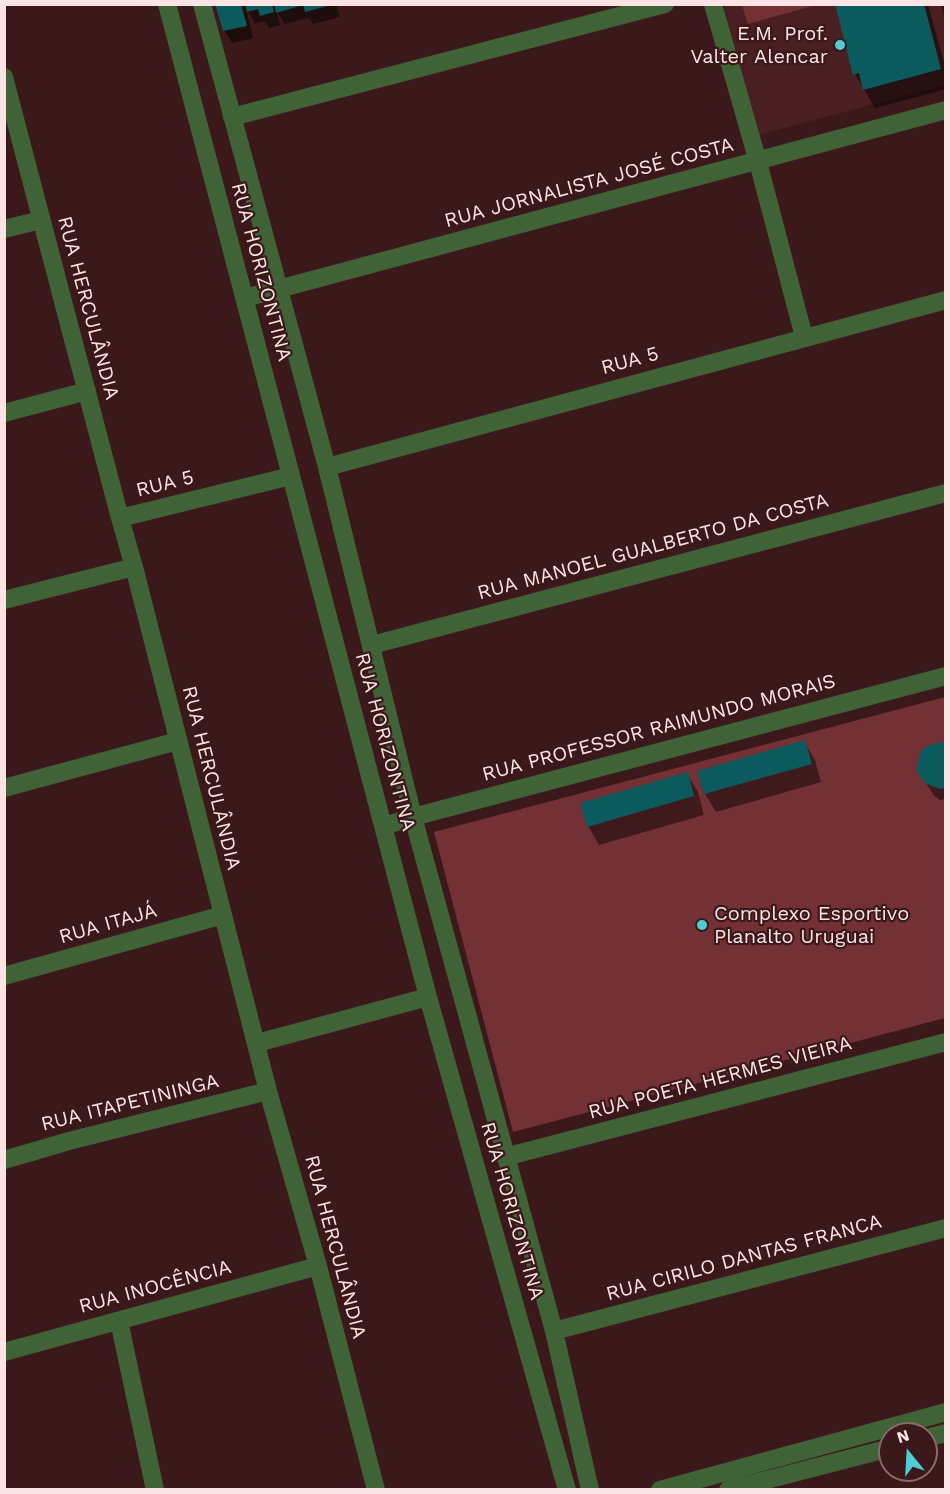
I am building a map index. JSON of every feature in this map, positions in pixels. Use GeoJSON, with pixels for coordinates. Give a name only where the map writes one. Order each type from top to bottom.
{"type":"FeatureCollection","features":[{"type":"Feature","properties":{"kind":"street","name":"RUA HORIZONTINA"},"geometry":{"type":"LineString","coordinates":[[167,4],[428,997],[567,1490]]}},
{"type":"Feature","properties":{"kind":"street","name":"RUA HORIZONTINA"},"geometry":{"type":"LineString","coordinates":[[202,4],[327,467],[413,816],[554,1331],[590,1490]]}},
{"type":"Feature","properties":{"kind":"street"},"geometry":{"type":"LineString","coordinates":[[232,117],[665,4]]}},
{"type":"Feature","properties":{"kind":"street"},"geometry":{"type":"LineString","coordinates":[[713,4],[804,337]]}},
{"type":"Feature","properties":{"kind":"street","name":"RUA HERCULÂNDIA"},"geometry":{"type":"LineString","coordinates":[[4,77],[134,567],[268,1091],[318,1266],[376,1490]]}},
{"type":"Feature","properties":{"kind":"street","name":"RUA JORNALISTA JOSÉ COSTA"},"geometry":{"type":"LineString","coordinates":[[244,298],[945,110]]}},
{"type":"Feature","properties":{"kind":"street"},"geometry":{"type":"LineString","coordinates":[[4,229],[41,220]]}},
{"type":"Feature","properties":{"kind":"street","name":"RUA 5"},"geometry":{"type":"LineString","coordinates":[[327,467],[945,300]]}},
{"type":"Feature","properties":{"kind":"street"},"geometry":{"type":"LineString","coordinates":[[4,414],[87,391]]}},
{"type":"Feature","properties":{"kind":"street","name":"RUA 5"},"geometry":{"type":"LineString","coordinates":[[120,518],[291,476]]}},
{"type":"Feature","properties":{"kind":"street","name":"RUA MANOEL GUALBERTO DA COSTA"},"geometry":{"type":"LineString","coordinates":[[372,645],[945,493]]}},
{"type":"Feature","properties":{"kind":"street"},"geometry":{"type":"LineString","coordinates":[[4,600],[134,567]]}},
{"type":"Feature","properties":{"kind":"street","name":"RUA PROFESSOR RAIMUNDO MORAIS"},"geometry":{"type":"LineString","coordinates":[[384,826],[413,816],[945,676]]}},
{"type":"Feature","properties":{"kind":"street"},"geometry":{"type":"LineString","coordinates":[[4,788],[178,741]]}},
{"type":"Feature","properties":{"kind":"street","name":"RUA ITAJÁ"},"geometry":{"type":"LineString","coordinates":[[4,976],[223,915]]}},
{"type":"Feature","properties":{"kind":"street"},"geometry":{"type":"LineString","coordinates":[[257,1043],[428,997]]}},
{"type":"Feature","properties":{"kind":"street","name":"RUA POETA HERMES VIEIRA"},"geometry":{"type":"LineString","coordinates":[[506,1157],[945,1042]]}},
{"type":"Feature","properties":{"kind":"street","name":"RUA ITAPETININGA"},"geometry":{"type":"LineString","coordinates":[[4,1160],[69,1141],[268,1091]]}},
{"type":"Feature","properties":{"kind":"street","name":"RUA CIRILO DANTAS FRANCA"},"geometry":{"type":"LineString","coordinates":[[554,1331],[945,1228]]}},
{"type":"Feature","properties":{"kind":"street","name":"RUA INOCÊNCIA"},"geometry":{"type":"LineString","coordinates":[[4,1352],[318,1266]]}},
{"type":"Feature","properties":{"kind":"street"},"geometry":{"type":"LineString","coordinates":[[119,1321],[155,1490]]}},
{"type":"Feature","properties":{"kind":"street"},"geometry":{"type":"LineString","coordinates":[[660,1490],[945,1412]]}},
{"type":"Feature","properties":{"kind":"street"},"geometry":{"type":"LineString","coordinates":[[728,1490],[878,1451]]}},
{"type":"Feature","properties":{"kind":"shaded area"},"geometry":{"type":"Polygon","coordinates":[[[811,4],[812,6],[748,24],[742,5],[811,4]]]}},
{"type":"Feature","properties":{"kind":"shaded area","name":"E.M. Prof. Valter Alencar"},"geometry":{"type":"Polygon","coordinates":[[[724,5],[945,5],[945,85],[758,135],[724,5]]]}},
{"type":"Feature","properties":{"kind":"shaded area","name":"Complexo Esportivo Planalto Uruguai"},"geometry":{"type":"Polygon","coordinates":[[[945,697],[945,1018],[513,1132],[434,832],[945,697]]]}},
{"type":"Feature","properties":{"kind":"building"},"geometry":{"type":"Polygon","coordinates":[[[215,4],[241,4],[247,26],[223,31],[215,4]]]}},
{"type":"Feature","properties":{"kind":"building"},"geometry":{"type":"Polygon","coordinates":[[[245,4],[272,4],[274,12],[260,16],[258,9],[247,12],[245,4]]]}},
{"type":"Feature","properties":{"kind":"building"},"geometry":{"type":"Polygon","coordinates":[[[274,4],[303,4],[303,5],[276,13],[274,4]]]}},
{"type":"Feature","properties":{"kind":"building"},"geometry":{"type":"Polygon","coordinates":[[[303,4],[331,4],[331,5],[305,12],[303,4]]]}},
{"type":"Feature","properties":{"kind":"building"},"geometry":{"type":"Polygon","coordinates":[[[835,4],[924,4],[941,69],[863,90],[859,73],[853,75],[835,4]]]}},
{"type":"Feature","properties":{"kind":"building"},"geometry":{"type":"Polygon","coordinates":[[[805,740],[812,764],[704,794],[697,771],[805,740]]]}},
{"type":"Feature","properties":{"kind":"building"},"geometry":{"type":"Polygon","coordinates":[[[946,743],[946,788],[940,789],[925,783],[917,772],[917,765],[921,751],[927,746],[946,743]]]}},
{"type":"Feature","properties":{"kind":"building"},"geometry":{"type":"Polygon","coordinates":[[[688,772],[694,796],[587,827],[580,803],[688,772]]]}},
{"type":"Feature","properties":{"kind":"place","name":"E.M. Prof. Valter Alencar"},"geometry":{"type":"Point","coordinates":[840,45]}},
{"type":"Feature","properties":{"kind":"place","name":"Complexo Esportivo Planalto Uruguai"},"geometry":{"type":"Point","coordinates":[702,925]}}]}
